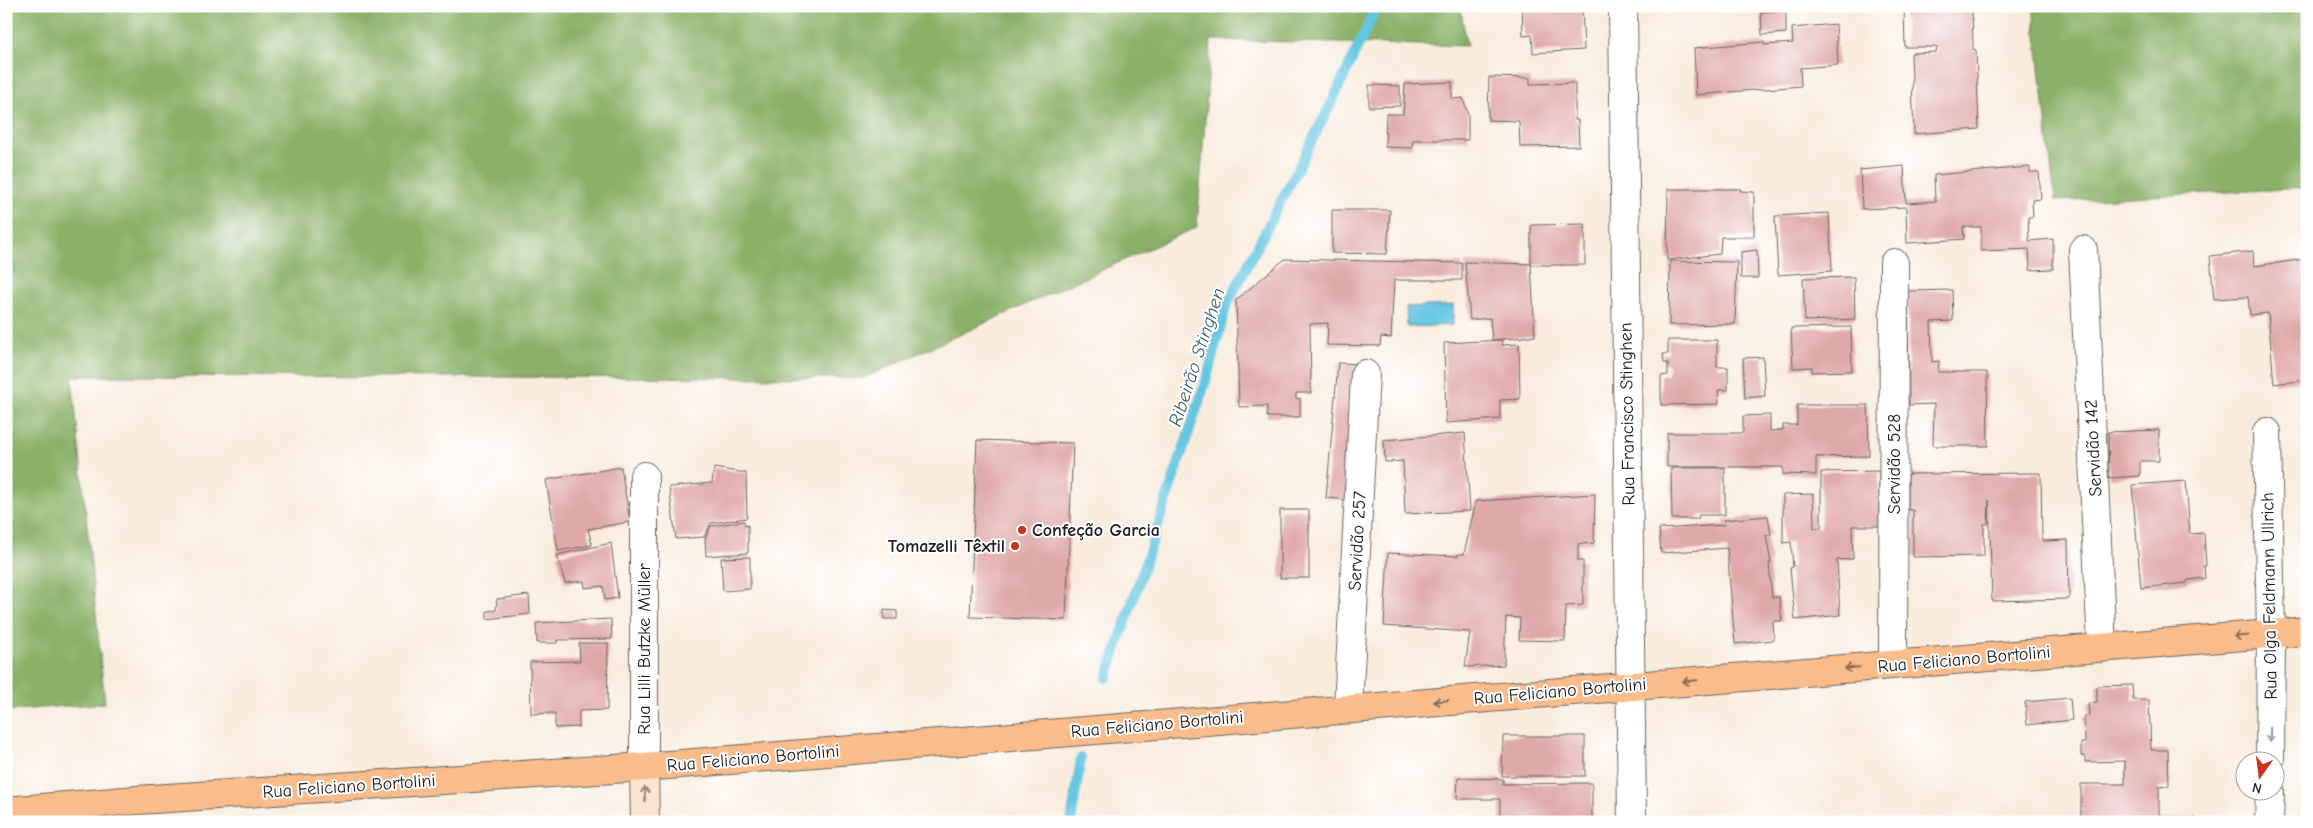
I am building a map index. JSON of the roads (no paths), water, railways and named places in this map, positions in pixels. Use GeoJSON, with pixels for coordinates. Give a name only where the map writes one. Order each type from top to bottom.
{"type":"FeatureCollection","features":[{"type":"Feature","properties":{"kind":"main road","name":"Rua Feliciano Bortolini"},"geometry":{"type":"LineString","coordinates":[[6,811],[644,767],[2307,631]]}},
{"type":"Feature","properties":{"kind":"street","name":"Rua Francisco Stinghen"},"geometry":{"type":"LineString","coordinates":[[1623,6],[1632,822]]}},
{"type":"Feature","properties":{"kind":"street","name":"Servidão 142"},"geometry":{"type":"LineString","coordinates":[[2083,250],[2102,647]]}},
{"type":"Feature","properties":{"kind":"street","name":"Servidão 528"},"geometry":{"type":"LineString","coordinates":[[1893,664],[1894,263]]}},
{"type":"Feature","properties":{"kind":"street","name":"Servidão 257"},"geometry":{"type":"LineString","coordinates":[[1348,708],[1365,374]]}},
{"type":"Feature","properties":{"kind":"street","name":"Rua Olga Feldmann Ullrich"},"geometry":{"type":"LineString","coordinates":[[2267,432],[2271,634],[2270,750]]}},
{"type":"Feature","properties":{"kind":"street","name":"Rua Lilli Butzke Müller"},"geometry":{"type":"LineString","coordinates":[[644,476],[645,822]]}},
{"type":"Feature","properties":{"kind":"street"},"geometry":{"type":"LineString","coordinates":[[2270,800],[2270,822]]}},
{"type":"Feature","properties":{"kind":"water"},"geometry":{"type":"Polygon","coordinates":[[[1453,305],[1453,325],[1407,327],[1406,307],[1453,305]]]}},
{"type":"Feature","properties":{"kind":"waterway","name":"Ribeirão Stinghen"},"geometry":{"type":"LineString","coordinates":[[1107,678],[1206,381],[1226,307],[1330,106],[1377,6]]}},
{"type":"Feature","properties":{"kind":"waterway","name":"Ribeirão Stinghen"},"geometry":{"type":"LineString","coordinates":[[1071,822],[1081,758]]}},
{"type":"Feature","properties":{"kind":"place","name":"Confeção Garcia"},"geometry":{"type":"Point","coordinates":[1022,530]}},
{"type":"Feature","properties":{"kind":"place","name":"Tomazelli Têxtil"},"geometry":{"type":"Point","coordinates":[1015,546]}}]}
